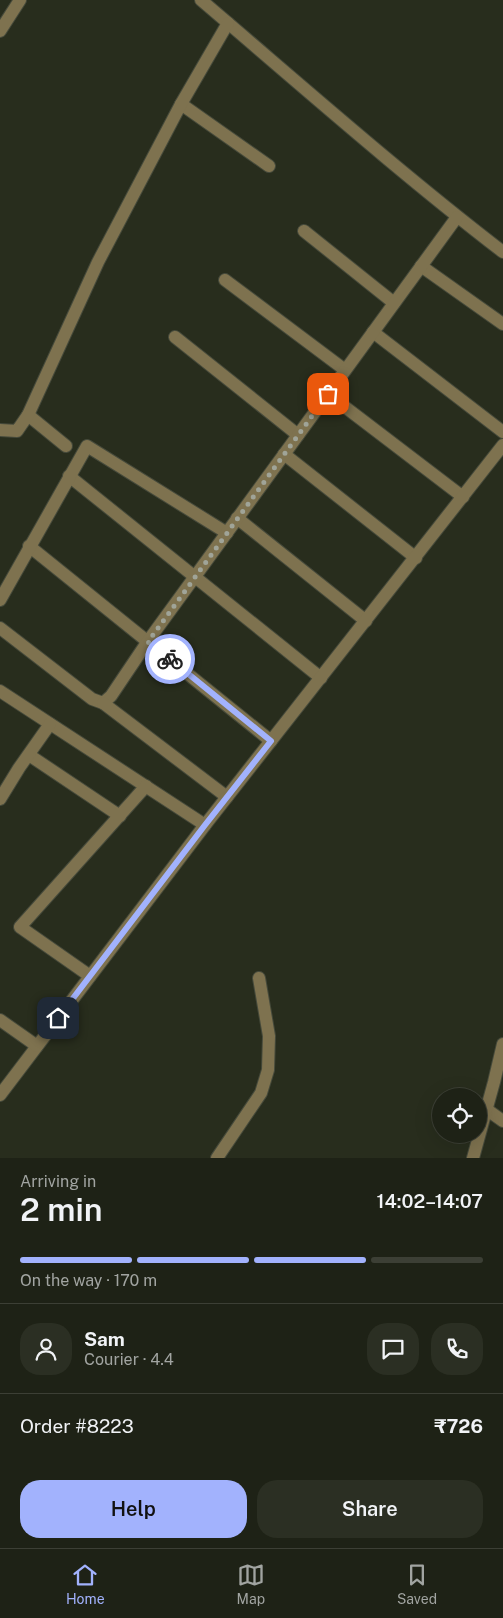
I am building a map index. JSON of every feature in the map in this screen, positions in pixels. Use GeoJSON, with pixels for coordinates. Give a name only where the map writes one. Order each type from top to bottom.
{"type":"FeatureCollection","features":[{"type":"Feature","properties":{"kind":"street"},"geometry":{"type":"LineString","coordinates":[[0,31],[20,0]]}},
{"type":"Feature","properties":{"kind":"street"},"geometry":{"type":"LineString","coordinates":[[201,0],[388,161],[503,252]]}},
{"type":"Feature","properties":{"kind":"street"},"geometry":{"type":"LineString","coordinates":[[0,430],[17,431],[28,416],[98,262],[181,104],[228,23]]}},
{"type":"Feature","properties":{"kind":"street"},"geometry":{"type":"LineString","coordinates":[[181,104],[269,166]]}},
{"type":"Feature","properties":{"kind":"street"},"geometry":{"type":"LineString","coordinates":[[103,703],[111,696],[194,577],[457,217]]}},
{"type":"Feature","properties":{"kind":"street"},"geometry":{"type":"LineString","coordinates":[[304,231],[394,303]]}},
{"type":"Feature","properties":{"kind":"street"},"geometry":{"type":"LineString","coordinates":[[421,266],[503,324]]}},
{"type":"Feature","properties":{"kind":"street"},"geometry":{"type":"LineString","coordinates":[[225,280],[345,370]]}},
{"type":"Feature","properties":{"kind":"street"},"geometry":{"type":"LineString","coordinates":[[373,332],[503,432]]}},
{"type":"Feature","properties":{"kind":"street"},"geometry":{"type":"LineString","coordinates":[[175,337],[298,435]]}},
{"type":"Feature","properties":{"kind":"street"},"geometry":{"type":"LineString","coordinates":[[328,394],[463,497]]}},
{"type":"Feature","properties":{"kind":"street"},"geometry":{"type":"LineString","coordinates":[[28,416],[66,446]]}},
{"type":"Feature","properties":{"kind":"street"},"geometry":{"type":"LineString","coordinates":[[0,1094],[205,825],[503,445]]}},
{"type":"Feature","properties":{"kind":"street"},"geometry":{"type":"LineString","coordinates":[[0,600],[87,446],[227,533]]}},
{"type":"Feature","properties":{"kind":"street"},"geometry":{"type":"LineString","coordinates":[[284,454],[416,558]]}},
{"type":"Feature","properties":{"kind":"street"},"geometry":{"type":"LineString","coordinates":[[69,476],[321,678]]}},
{"type":"Feature","properties":{"kind":"street"},"geometry":{"type":"LineString","coordinates":[[237,518],[366,621]]}},
{"type":"Feature","properties":{"kind":"street"},"geometry":{"type":"LineString","coordinates":[[29,546],[271,741]]}},
{"type":"Feature","properties":{"kind":"street"},"geometry":{"type":"LineString","coordinates":[[0,628],[92,699],[103,703],[227,797]]}},
{"type":"Feature","properties":{"kind":"street"},"geometry":{"type":"LineString","coordinates":[[0,691],[205,825]]}},
{"type":"Feature","properties":{"kind":"street"},"geometry":{"type":"LineString","coordinates":[[0,799],[50,724]]}},
{"type":"Feature","properties":{"kind":"street"},"geometry":{"type":"LineString","coordinates":[[29,755],[120,816]]}},
{"type":"Feature","properties":{"kind":"street"},"geometry":{"type":"LineString","coordinates":[[90,976],[20,927],[146,786]]}},
{"type":"Feature","properties":{"kind":"street"},"geometry":{"type":"LineString","coordinates":[[217,1158],[261,1093],[268,1070],[269,1036],[259,978]]}},
{"type":"Feature","properties":{"kind":"street"},"geometry":{"type":"LineString","coordinates":[[0,1020],[37,1046]]}},
{"type":"Feature","properties":{"kind":"street"},"geometry":{"type":"LineString","coordinates":[[487,1105],[503,1044]]}},
{"type":"Feature","properties":{"kind":"street"},"geometry":{"type":"LineString","coordinates":[[487,1110],[503,1121]]}},
{"type":"Feature","properties":{"kind":"street"},"geometry":{"type":"LineString","coordinates":[[472,1158],[476,1143]]}},
{"type":"Feature","properties":{"kind":"way so far"},"geometry":{"type":"LineString","coordinates":[[170,659],[148,642],[328,394]]}},
{"type":"Feature","properties":{"kind":"route"},"geometry":{"type":"LineString","coordinates":[[58,1018],[271,741],[170,659]]}}]}
